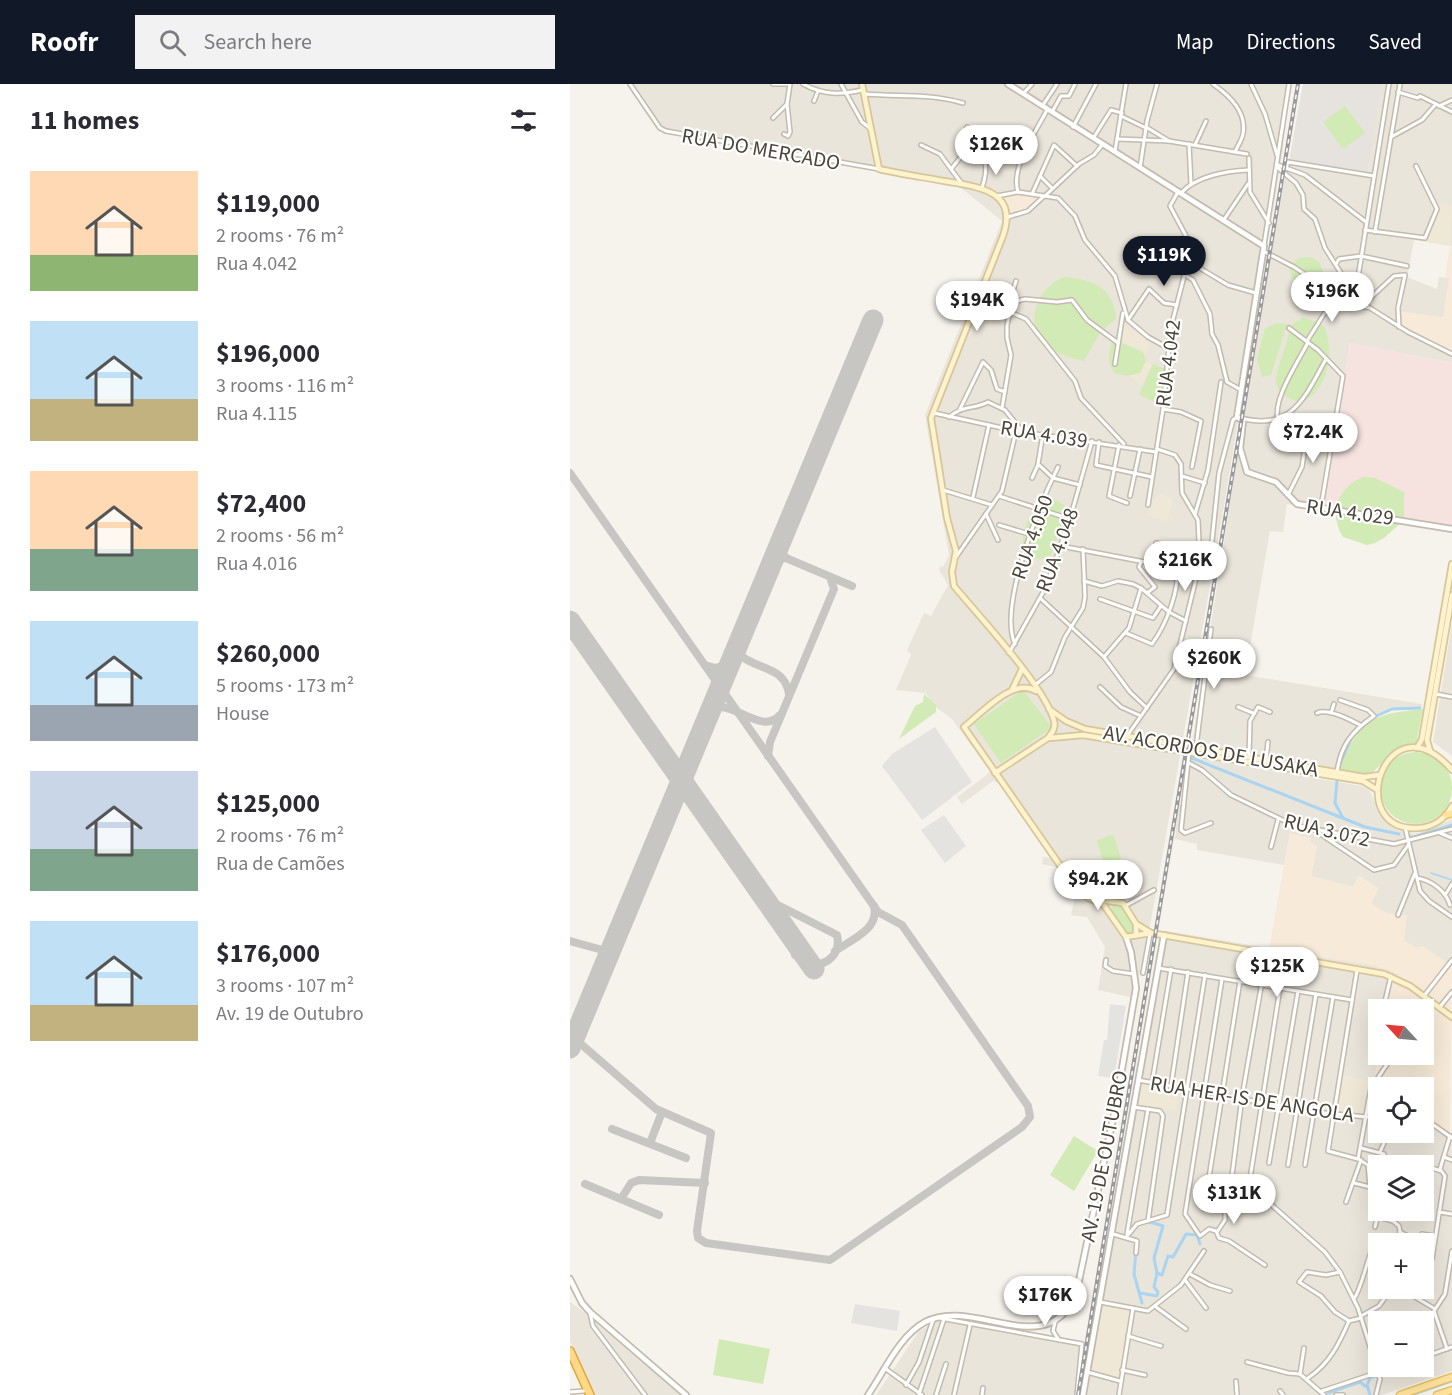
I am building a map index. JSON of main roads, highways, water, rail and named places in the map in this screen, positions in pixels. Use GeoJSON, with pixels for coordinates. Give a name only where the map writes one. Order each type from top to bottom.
{"type":"FeatureCollection","features":[{"type":"Feature","properties":{"kind":"highway"},"geometry":{"type":"LineString","coordinates":[[570,1351],[586,1394]]}},
{"type":"Feature","properties":{"kind":"highway"},"geometry":{"type":"LineString","coordinates":[[570,1363],[586,1394]]}},
{"type":"Feature","properties":{"kind":"main road"},"geometry":{"type":"LineString","coordinates":[[863,89],[879,169],[982,188],[997,196],[1008,217],[1003,236],[932,413],[932,430],[955,559],[952,572],[954,586],[1022,669],[1049,709],[1054,727],[1048,738],[995,773]]}},
{"type":"Feature","properties":{"kind":"main road"},"geometry":{"type":"LineString","coordinates":[[1417,748],[1422,739],[1452,564]]}},
{"type":"Feature","properties":{"kind":"main road"},"geometry":{"type":"LineString","coordinates":[[1430,751],[1427,740],[1452,594]]}},
{"type":"Feature","properties":{"kind":"main road"},"geometry":{"type":"LineString","coordinates":[[1012,690],[1022,669]]}},
{"type":"Feature","properties":{"kind":"main road"},"geometry":{"type":"LineString","coordinates":[[1038,692],[1024,686],[1012,690],[964,727],[1075,887],[1084,896],[1105,906],[1126,937],[1151,933]]}},
{"type":"Feature","properties":{"kind":"main road","name":"AV. ACORDOS DE LUSAKA"},"geometry":{"type":"LineString","coordinates":[[1049,709],[1077,727],[1126,737],[1337,773],[1364,777],[1379,775]]}},
{"type":"Feature","properties":{"kind":"main road","name":"AV. ACORDOS DE LUSAKA"},"geometry":{"type":"LineString","coordinates":[[1048,738],[1083,735],[1363,781],[1376,789]]}},
{"type":"Feature","properties":{"kind":"main road"},"geometry":{"type":"LineString","coordinates":[[1452,770],[1439,755],[1417,748],[1394,755],[1379,775],[1376,789],[1385,813],[1405,827],[1423,828],[1449,814],[1452,806]]}},
{"type":"Feature","properties":{"kind":"main road"},"geometry":{"type":"LineString","coordinates":[[1084,896],[1114,902],[1120,901],[1136,924],[1151,933],[1357,968],[1391,976],[1424,996],[1452,1017]]}},
{"type":"Feature","properties":{"kind":"main road"},"geometry":{"type":"LineString","coordinates":[[1109,910],[1114,902]]}},
{"type":"Feature","properties":{"kind":"main road"},"geometry":{"type":"LineString","coordinates":[[1135,936],[1136,924]]}},
{"type":"Feature","properties":{"kind":"main road"},"geometry":{"type":"LineString","coordinates":[[1400,1395],[1452,1377]]}},
{"type":"Feature","properties":{"kind":"main road"},"geometry":{"type":"LineString","coordinates":[[1437,1395],[1452,1390]]}},
{"type":"Feature","properties":{"kind":"waterway"},"geometry":{"type":"LineString","coordinates":[[1374,717],[1392,709],[1420,708]]}},
{"type":"Feature","properties":{"kind":"waterway"},"geometry":{"type":"LineString","coordinates":[[1339,766],[1352,737]]}},
{"type":"Feature","properties":{"kind":"waterway"},"geometry":{"type":"LineString","coordinates":[[1189,757],[1365,827],[1399,834]]}},
{"type":"Feature","properties":{"kind":"waterway"},"geometry":{"type":"LineString","coordinates":[[1337,781],[1335,803],[1343,818]]}},
{"type":"Feature","properties":{"kind":"waterway"},"geometry":{"type":"LineString","coordinates":[[1409,836],[1415,837],[1452,825]]}},
{"type":"Feature","properties":{"kind":"waterway"},"geometry":{"type":"LineString","coordinates":[[1414,837],[1452,825]]}},
{"type":"Feature","properties":{"kind":"waterway"},"geometry":{"type":"LineString","coordinates":[[1431,873],[1452,880]]}},
{"type":"Feature","properties":{"kind":"waterway"},"geometry":{"type":"LineString","coordinates":[[1140,1293],[1157,1296],[1158,1292],[1154,1287],[1157,1273],[1154,1258],[1163,1226],[1147,1221]]}},
{"type":"Feature","properties":{"kind":"waterway"},"geometry":{"type":"LineString","coordinates":[[1157,1273],[1162,1275],[1168,1256],[1173,1257],[1186,1234],[1197,1235],[1200,1244]]}},
{"type":"Feature","properties":{"kind":"waterway"},"geometry":{"type":"LineString","coordinates":[[1136,1251],[1134,1274],[1142,1303]]}},
{"type":"Feature","properties":{"kind":"waterway"},"geometry":{"type":"LineString","coordinates":[[1370,1395],[1367,1385],[1373,1377]]}},
{"type":"Feature","properties":{"kind":"waterway"},"geometry":{"type":"LineString","coordinates":[[1411,1395],[1452,1381]]}},
{"type":"Feature","properties":{"kind":"waterway"},"geometry":{"type":"LineString","coordinates":[[1328,1393],[1360,1382],[1365,1386]]}},
{"type":"Feature","properties":{"kind":"railway"},"geometry":{"type":"LineString","coordinates":[[1078,1395],[1298,84]]}}]}
